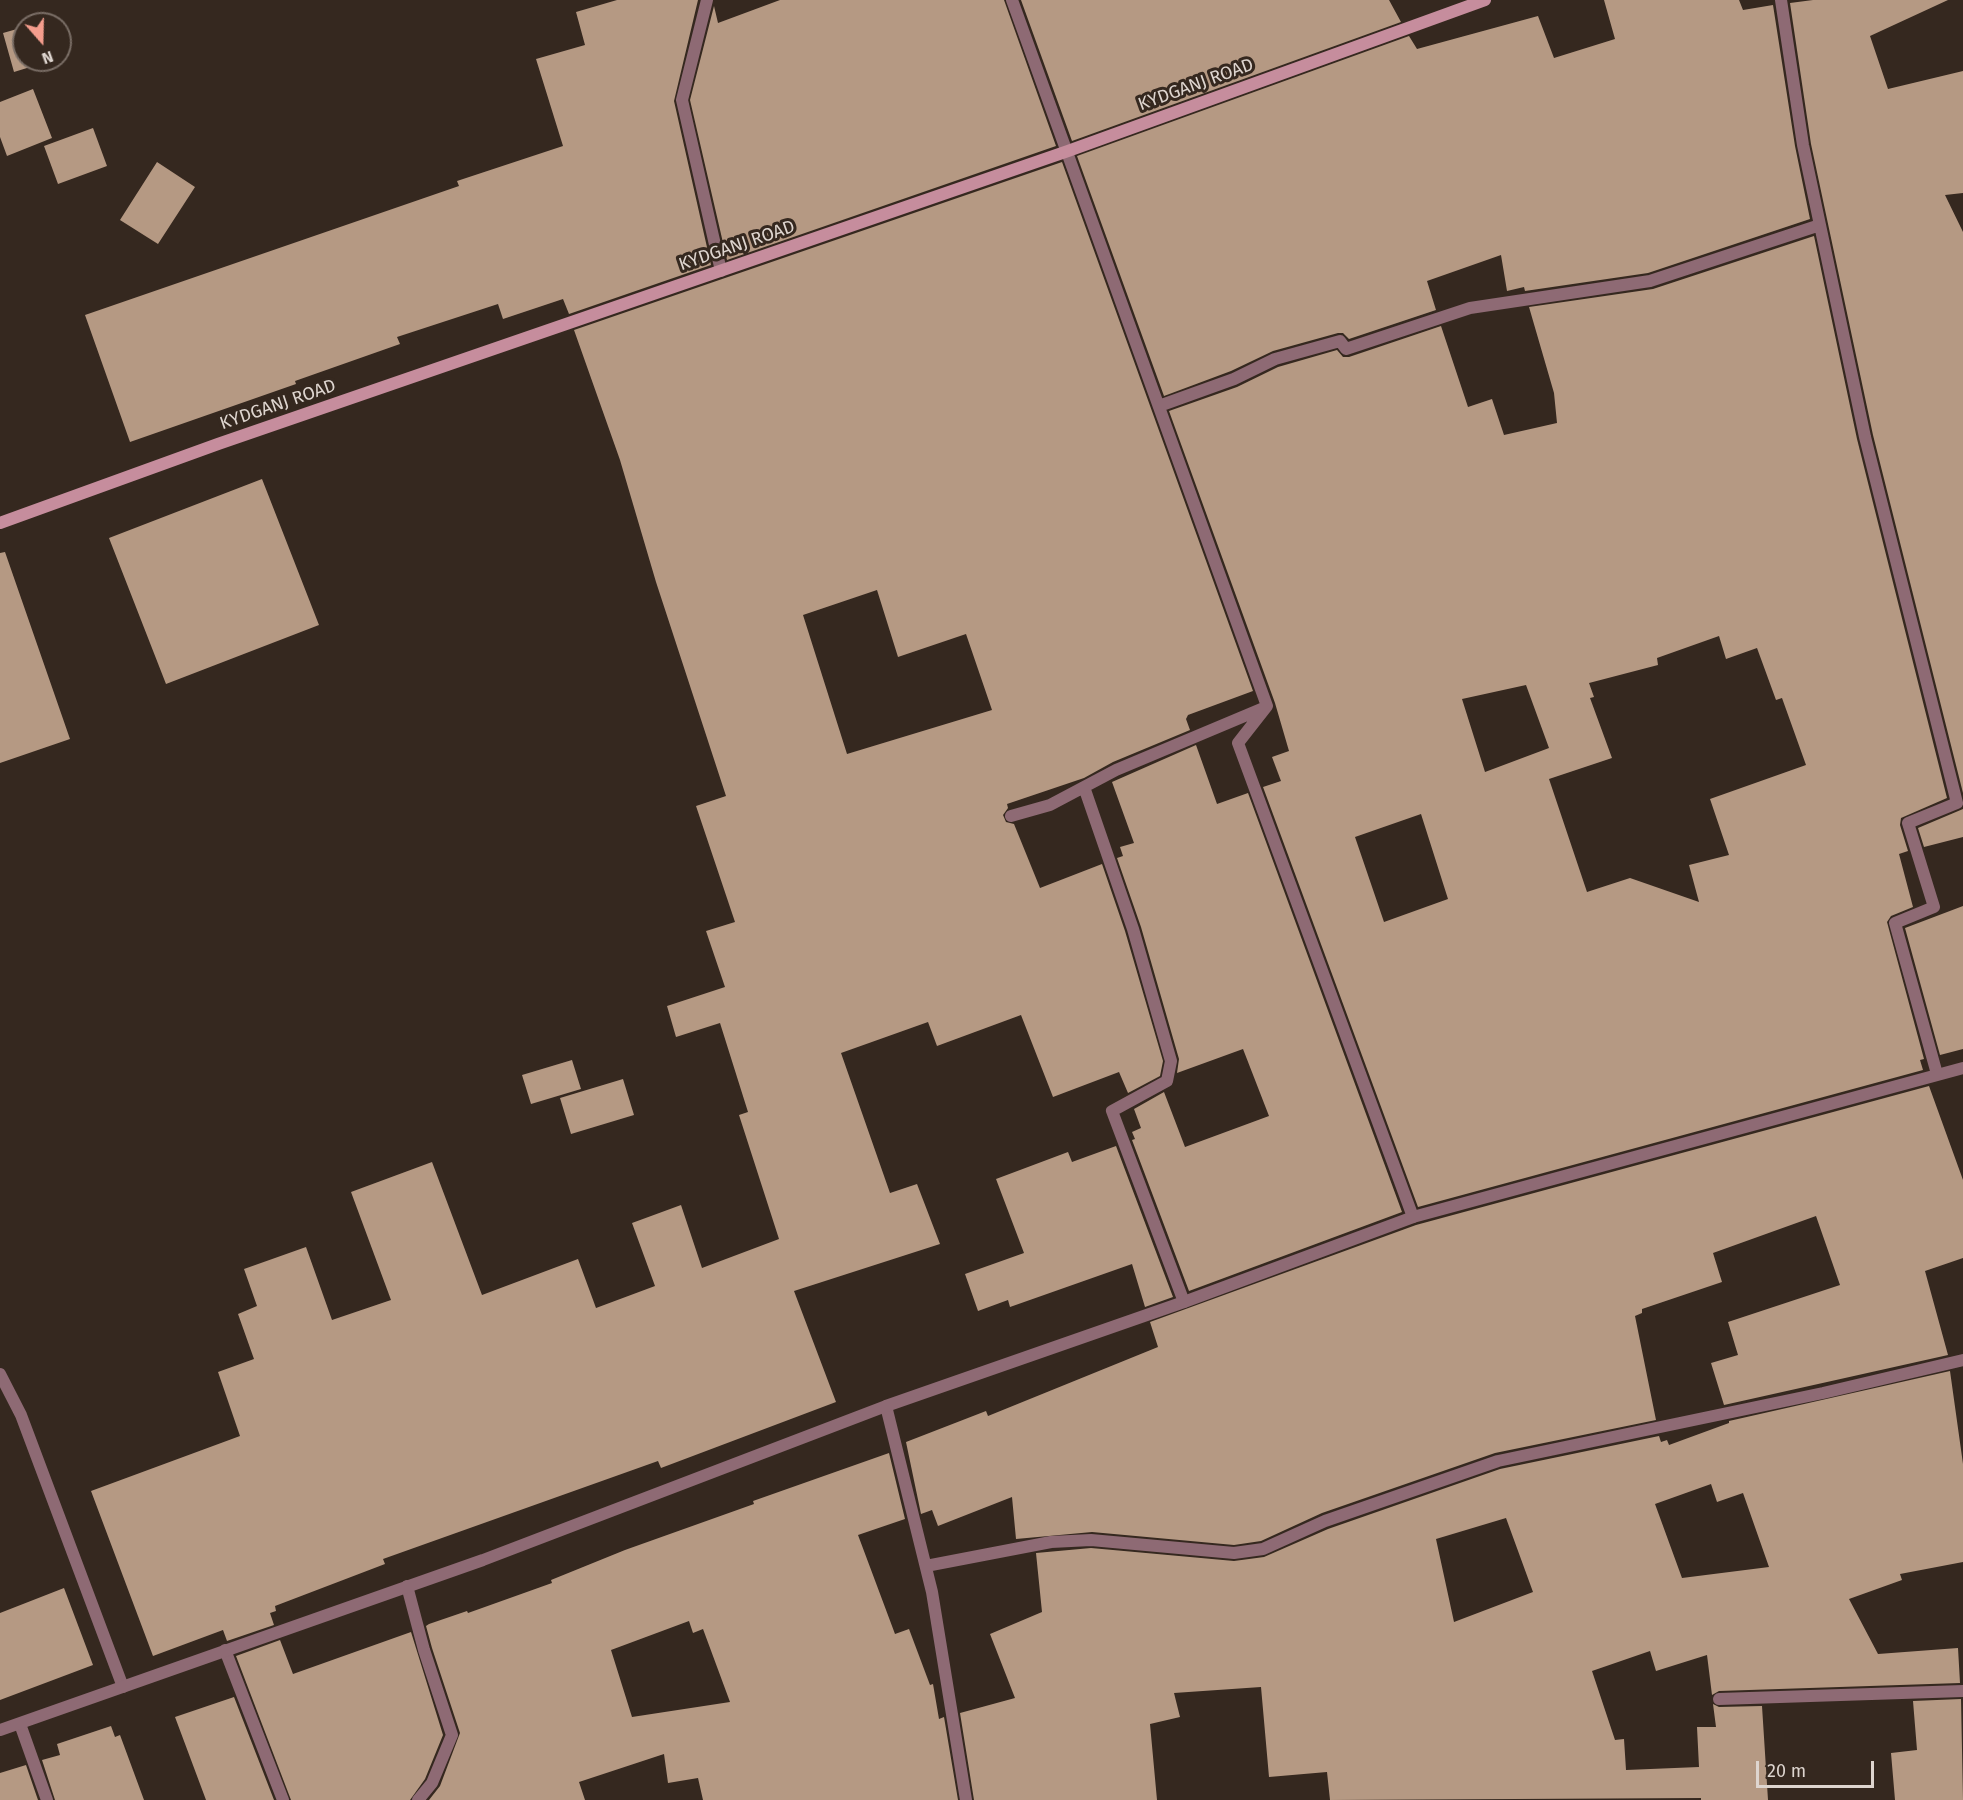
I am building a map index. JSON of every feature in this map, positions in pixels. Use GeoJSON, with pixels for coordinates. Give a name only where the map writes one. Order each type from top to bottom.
{"type":"FeatureCollection","features":[{"type":"Feature","properties":{"kind":"main road","name":"KYDGANJ ROAD"},"geometry":{"type":"LineString","coordinates":[[0,523],[1068,151],[1485,0]]}},
{"type":"Feature","properties":{"kind":"street"},"geometry":{"type":"LineString","coordinates":[[707,0],[682,100],[721,271]]}},
{"type":"Feature","properties":{"kind":"street"},"geometry":{"type":"LineString","coordinates":[[1012,0],[1267,706]]}},
{"type":"Feature","properties":{"kind":"street"},"geometry":{"type":"LineString","coordinates":[[1780,0],[1803,145],[1865,437],[1957,803],[1908,823],[1934,907],[1895,923],[1937,1074]]}},
{"type":"Feature","properties":{"kind":"street"},"geometry":{"type":"LineString","coordinates":[[1159,406],[1234,379],[1275,358],[1340,341],[1346,350],[1470,308],[1650,281],[1820,225]]}},
{"type":"Feature","properties":{"kind":"street"},"geometry":{"type":"LineString","coordinates":[[1011,816],[1050,805],[1116,770],[1267,706]]}},
{"type":"Feature","properties":{"kind":"street"},"geometry":{"type":"LineString","coordinates":[[1267,706],[1238,743],[1413,1217]]}},
{"type":"Feature","properties":{"kind":"street"},"geometry":{"type":"LineString","coordinates":[[1084,787],[1133,929],[1171,1061],[1167,1080],[1112,1111],[1184,1302]]}},
{"type":"Feature","properties":{"kind":"street"},"geometry":{"type":"LineString","coordinates":[[0,1730],[494,1556],[886,1406],[1184,1302],[1413,1217],[1963,1068]]}},
{"type":"Feature","properties":{"kind":"street"},"geometry":{"type":"LineString","coordinates":[[926,1566],[1061,1541],[1134,1543],[1234,1552],[1263,1549],[1324,1521],[1498,1461],[1823,1393],[1963,1360]]}},
{"type":"Feature","properties":{"kind":"street"},"geometry":{"type":"LineString","coordinates":[[0,1374],[21,1415],[123,1687]]}},
{"type":"Feature","properties":{"kind":"street"},"geometry":{"type":"LineString","coordinates":[[886,1406],[926,1566],[966,1800]]}},
{"type":"Feature","properties":{"kind":"street"},"geometry":{"type":"LineString","coordinates":[[407,1586],[424,1650],[452,1735],[432,1783],[418,1800]]}},
{"type":"Feature","properties":{"kind":"street"},"geometry":{"type":"LineString","coordinates":[[225,1650],[284,1800]]}},
{"type":"Feature","properties":{"kind":"street"},"geometry":{"type":"LineString","coordinates":[[1719,1699],[1963,1691]]}},
{"type":"Feature","properties":{"kind":"street"},"geometry":{"type":"LineString","coordinates":[[20,1724],[47,1800]]}},
{"type":"Feature","properties":{"kind":"building"},"geometry":{"type":"Polygon","coordinates":[[[617,0],[698,0],[674,101],[711,265],[569,314],[563,299],[503,319],[498,304],[397,337],[400,344],[295,381],[296,384],[130,442],[85,315],[459,186],[457,181],[563,146],[536,59],[585,45],[576,12],[617,0]]]}},
{"type":"Feature","properties":{"kind":"building"},"geometry":{"type":"Polygon","coordinates":[[[780,0],[1004,0],[1056,146],[727,260],[690,100],[714,6],[718,23],[780,0]]]}},
{"type":"Feature","properties":{"kind":"building"},"geometry":{"type":"Polygon","coordinates":[[[1021,0],[1389,0],[1401,22],[1072,141],[1021,0]]]}},
{"type":"Feature","properties":{"kind":"building"},"geometry":{"type":"Polygon","coordinates":[[[1604,0],[1739,0],[1743,10],[1773,5],[1795,146],[1810,219],[1648,273],[1525,291],[1524,287],[1507,291],[1501,255],[1427,281],[1436,310],[1349,339],[1343,333],[1338,333],[1273,351],[1231,371],[1164,396],[1077,156],[1409,36],[1417,49],[1538,16],[1554,58],[1615,39],[1604,0]]]}},
{"type":"Feature","properties":{"kind":"building"},"geometry":{"type":"Polygon","coordinates":[[[1813,0],[1948,0],[1870,36],[1888,89],[1963,71],[1963,193],[1945,195],[1963,232],[1963,793],[1873,435],[1811,144],[1790,3],[1813,0]]]}},
{"type":"Feature","properties":{"kind":"building"},"geometry":{"type":"Polygon","coordinates":[[[12,30],[12,65],[3,33],[12,30]]]}},
{"type":"Feature","properties":{"kind":"building"},"geometry":{"type":"Polygon","coordinates":[[[33,89],[52,138],[7,156],[0,137],[0,102],[33,89]]]}},
{"type":"Feature","properties":{"kind":"building"},"geometry":{"type":"Polygon","coordinates":[[[93,128],[107,166],[58,184],[44,146],[93,128]]]}},
{"type":"Feature","properties":{"kind":"building"},"geometry":{"type":"Polygon","coordinates":[[[157,162],[195,187],[158,244],[120,220],[157,162]]]}},
{"type":"Feature","properties":{"kind":"building"},"geometry":{"type":"Polygon","coordinates":[[[1062,162],[1253,691],[1188,715],[1186,719],[1190,730],[1113,762],[1084,778],[1007,804],[1008,808],[1003,815],[1006,822],[1014,824],[1040,888],[1102,864],[1125,931],[1163,1061],[1160,1076],[1128,1093],[1119,1072],[1053,1097],[1021,1015],[937,1046],[928,1022],[841,1053],[890,1193],[917,1184],[940,1244],[794,1291],[836,1402],[661,1468],[658,1461],[383,1559],[385,1564],[275,1606],[276,1611],[270,1613],[274,1625],[227,1641],[223,1630],[153,1656],[91,1491],[240,1436],[218,1372],[254,1359],[238,1314],[257,1306],[244,1269],[306,1247],[332,1320],[391,1300],[351,1192],[432,1162],[482,1295],[578,1259],[596,1308],[655,1286],[632,1223],[681,1205],[702,1268],[779,1239],[739,1115],[748,1112],[720,1023],[676,1037],[667,1006],[725,987],[706,931],[735,922],[696,806],[726,796],[656,582],[620,460],[574,330],[1062,162]],[[877,590],[803,615],[847,754],[992,710],[966,634],[898,657],[877,590]]]}},
{"type":"Feature","properties":{"kind":"building"},"geometry":{"type":"Polygon","coordinates":[[[1814,236],[1857,439],[1947,798],[1901,818],[1900,825],[1908,851],[1899,854],[1913,907],[1891,916],[1887,922],[1924,1059],[1920,1060],[1923,1070],[1418,1207],[1263,787],[1281,781],[1272,757],[1289,751],[1275,703],[1169,411],[1237,387],[1278,367],[1337,350],[1343,357],[1349,357],[1441,326],[1468,407],[1492,399],[1504,435],[1557,423],[1554,393],[1529,307],[1653,289],[1814,236]],[[1719,636],[1657,658],[1658,665],[1589,683],[1594,697],[1590,698],[1612,758],[1549,779],[1587,892],[1630,878],[1699,902],[1689,865],[1729,855],[1710,799],[1806,765],[1782,698],[1776,700],[1757,648],[1726,659],[1719,636]],[[1526,685],[1462,699],[1485,772],[1549,748],[1526,685]],[[1421,814],[1355,837],[1384,922],[1448,899],[1421,814]]]}},
{"type":"Feature","properties":{"kind":"building"},"geometry":{"type":"Polygon","coordinates":[[[262,479],[319,625],[166,684],[109,538],[262,479]]]}},
{"type":"Feature","properties":{"kind":"building"},"geometry":{"type":"Polygon","coordinates":[[[5,552],[70,739],[0,763],[0,553],[5,552]]]}},
{"type":"Feature","properties":{"kind":"building"},"geometry":{"type":"Polygon","coordinates":[[[1196,745],[1217,804],[1248,793],[1402,1212],[1189,1291],[1132,1140],[1135,1139],[1132,1132],[1141,1128],[1134,1109],[1164,1092],[1185,1147],[1269,1116],[1243,1049],[1177,1073],[1179,1059],[1141,927],[1117,858],[1123,856],[1120,847],[1134,843],[1112,782],[1196,745]]]}},
{"type":"Feature","properties":{"kind":"building"},"geometry":{"type":"Polygon","coordinates":[[[1963,809],[1963,837],[1924,847],[1918,828],[1963,809]]]}},
{"type":"Feature","properties":{"kind":"building"},"geometry":{"type":"Polygon","coordinates":[[[1963,906],[1963,1049],[1940,1055],[1905,928],[1963,906]]]}},
{"type":"Feature","properties":{"kind":"building"},"geometry":{"type":"Polygon","coordinates":[[[572,1060],[581,1089],[531,1104],[522,1075],[572,1060]]]}},
{"type":"Feature","properties":{"kind":"building"},"geometry":{"type":"Polygon","coordinates":[[[623,1079],[634,1115],[571,1134],[560,1098],[623,1079]]]}},
{"type":"Feature","properties":{"kind":"building"},"geometry":{"type":"Polygon","coordinates":[[[1929,1086],[1963,1180],[1963,1258],[1925,1271],[1948,1355],[1724,1405],[1711,1363],[1738,1355],[1728,1322],[1840,1285],[1816,1216],[1713,1253],[1722,1282],[1642,1309],[1642,1313],[1635,1316],[1656,1420],[1495,1453],[1322,1513],[1261,1541],[1234,1545],[1092,1532],[1016,1539],[1012,1497],[938,1526],[932,1510],[921,1514],[906,1442],[986,1411],[988,1416],[1158,1347],[1150,1322],[1416,1225],[1929,1086]]]}},
{"type":"Feature","properties":{"kind":"building"},"geometry":{"type":"Polygon","coordinates":[[[1116,1146],[1173,1297],[1145,1307],[1132,1264],[1010,1307],[1008,1300],[978,1311],[965,1274],[1024,1253],[996,1179],[1068,1152],[1072,1162],[1116,1146]]]}},
{"type":"Feature","properties":{"kind":"building"},"geometry":{"type":"Polygon","coordinates":[[[1950,1371],[1963,1464],[1963,1562],[1900,1574],[1902,1580],[1849,1599],[1878,1654],[1958,1648],[1960,1683],[1719,1691],[1712,1695],[1707,1655],[1656,1671],[1650,1651],[1592,1671],[1615,1740],[1624,1739],[1626,1770],[1699,1767],[1697,1727],[1716,1727],[1713,1704],[1719,1707],[1762,1706],[1768,1800],[1701,1800],[1701,1798],[1330,1800],[1327,1772],[1269,1777],[1261,1687],[1174,1693],[1180,1717],[1150,1724],[1157,1800],[974,1800],[960,1713],[1015,1698],[990,1634],[1042,1612],[1036,1553],[1091,1548],[1234,1561],[1264,1557],[1328,1529],[1500,1469],[1659,1436],[1661,1442],[1667,1440],[1669,1445],[1729,1423],[1729,1421],[1950,1371]],[[1711,1484],[1655,1504],[1682,1578],[1769,1567],[1743,1493],[1717,1502],[1711,1484]],[[1506,1518],[1436,1539],[1454,1622],[1533,1592],[1506,1518]]]}},
{"type":"Feature","properties":{"kind":"building"},"geometry":{"type":"Polygon","coordinates":[[[889,1453],[905,1519],[858,1535],[895,1634],[909,1629],[930,1685],[933,1684],[939,1719],[944,1717],[958,1800],[703,1800],[698,1778],[668,1783],[664,1754],[579,1782],[585,1800],[429,1800],[440,1786],[460,1733],[426,1626],[552,1583],[551,1580],[625,1550],[754,1504],[753,1501],[889,1453]],[[689,1621],[611,1650],[632,1717],[730,1702],[703,1629],[693,1633],[689,1621]]]}},
{"type":"Feature","properties":{"kind":"building"},"geometry":{"type":"Polygon","coordinates":[[[64,1588],[93,1665],[0,1700],[0,1613],[64,1588]]]}},
{"type":"Feature","properties":{"kind":"building"},"geometry":{"type":"Polygon","coordinates":[[[411,1632],[443,1735],[425,1779],[410,1800],[291,1800],[236,1656],[280,1640],[293,1674],[411,1632]]]}},
{"type":"Feature","properties":{"kind":"building"},"geometry":{"type":"Polygon","coordinates":[[[234,1697],[274,1800],[206,1800],[175,1717],[234,1697]]]}},
{"type":"Feature","properties":{"kind":"building"},"geometry":{"type":"Polygon","coordinates":[[[1961,1699],[1963,1800],[1895,1800],[1891,1753],[1917,1750],[1913,1701],[1961,1699]]]}},
{"type":"Feature","properties":{"kind":"building"},"geometry":{"type":"Polygon","coordinates":[[[111,1726],[115,1737],[120,1735],[144,1800],[55,1800],[42,1760],[60,1755],[57,1744],[111,1726]]]}},
{"type":"Feature","properties":{"kind":"building"},"geometry":{"type":"Polygon","coordinates":[[[26,1765],[38,1800],[0,1800],[0,1773],[26,1765]]]}}]}
